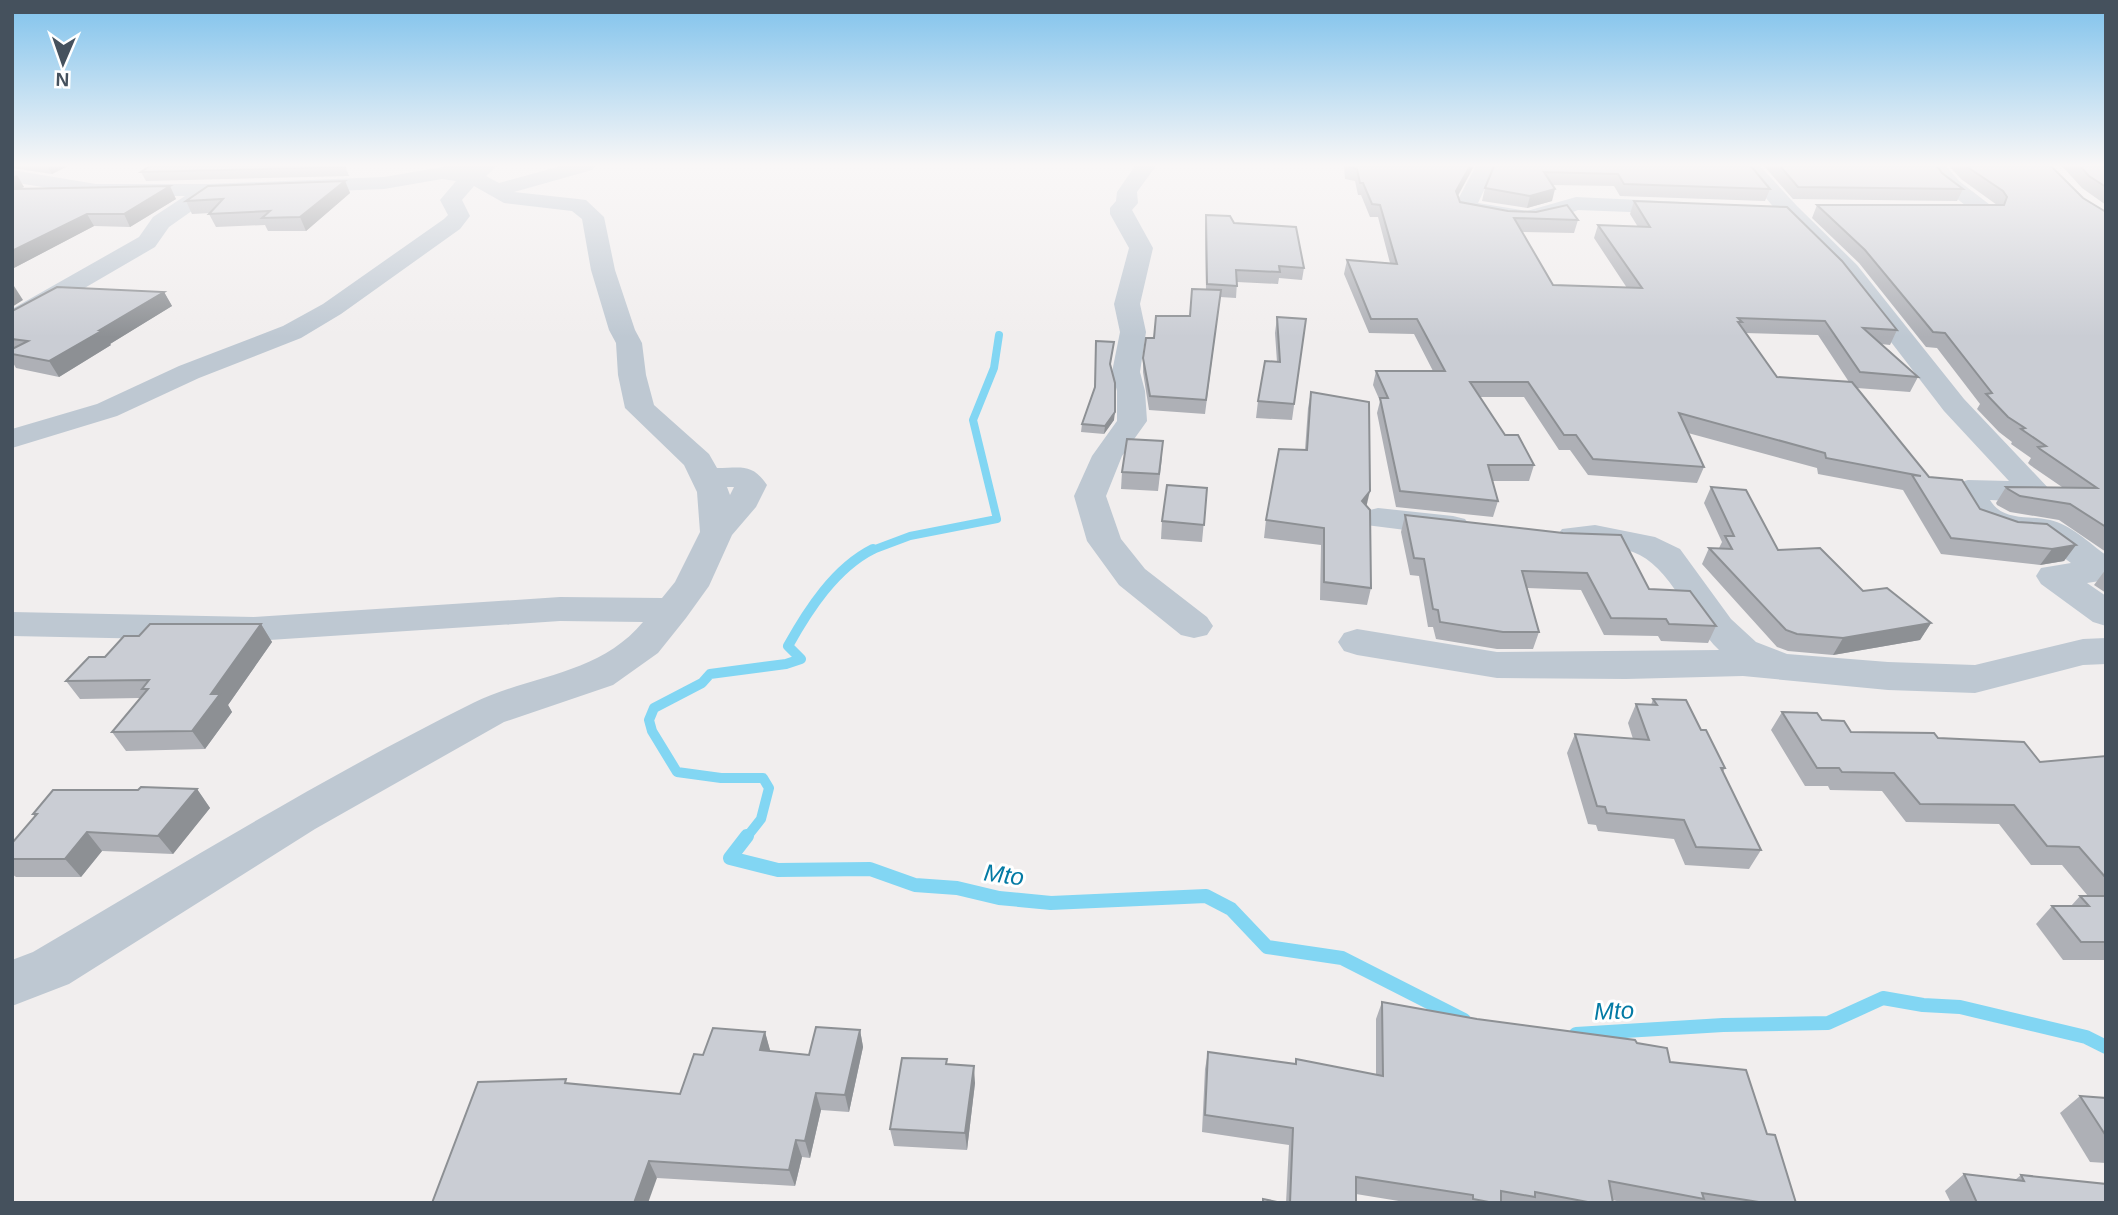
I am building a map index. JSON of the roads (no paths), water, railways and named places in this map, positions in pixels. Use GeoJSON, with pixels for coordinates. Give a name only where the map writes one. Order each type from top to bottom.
{"type":"FeatureCollection","features":[{"type":"Feature","properties":{"kind":"street"},"geometry":{"type":"LineString","coordinates":[[12,320],[147,242],[161,223]]}},
{"type":"Feature","properties":{"kind":"street"},"geometry":{"type":"LineString","coordinates":[[12,439],[107,410],[200,367],[292,332],[331,309],[453,223]]}},
{"type":"Feature","properties":{"kind":"street"},"geometry":{"type":"LineString","coordinates":[[12,983],[51,968],[299,817],[490,712],[599,675],[645,644],[673,610],[691,586],[717,532],[713,492],[698,461],[640,408],[632,375],[629,343],[622,330],[603,270],[594,223]]}},
{"type":"Feature","properties":{"kind":"street"},"geometry":{"type":"LineString","coordinates":[[1128,223],[1141,248],[1127,304],[1133,332],[1126,372],[1131,391],[1132,421],[1107,456],[1090,496],[1104,541],[1132,577],[1194,626]]}},
{"type":"Feature","properties":{"kind":"street"},"geometry":{"type":"LineString","coordinates":[[1808,223],[1849,270],[1954,405],[2036,492],[1968,490],[1983,516],[2008,526],[2046,529],[2104,570],[2054,576],[2106,614]]}},
{"type":"Feature","properties":{"kind":"street"},"geometry":{"type":"LineString","coordinates":[[1378,518],[1485,529]]}},
{"type":"Feature","properties":{"kind":"street"},"geometry":{"type":"LineString","coordinates":[[1538,535],[1595,535],[1643,544],[1668,557],[1718,628],[1742,651],[1789,668]]}},
{"type":"Feature","properties":{"kind":"street"},"geometry":{"type":"LineString","coordinates":[[12,624],[254,629],[560,609],[673,610]]}},
{"type":"Feature","properties":{"kind":"street"},"geometry":{"type":"LineString","coordinates":[[1357,642],[1497,665],[1743,663],[1888,676],[1975,679],[2057,657],[2106,651]]}},
{"type":"Feature","properties":{"kind":"waterway","name":"Mto"},"geometry":{"type":"LineString","coordinates":[[870,551],[910,536],[997,519],[973,420],[994,368],[999,335]]}},
{"type":"Feature","properties":{"kind":"waterway","name":"Mto"},"geometry":{"type":"LineString","coordinates":[[746,838],[761,819],[769,788],[763,778],[721,778],[677,772],[652,731],[649,720],[654,708],[702,683],[710,674],[786,664],[801,659],[788,646],[804,618],[846,567],[873,549]]}},
{"type":"Feature","properties":{"kind":"waterway","name":"Mto"},"geometry":{"type":"LineString","coordinates":[[747,836],[730,858],[778,870],[870,869],[915,885],[957,888],[999,898],[1051,903],[1206,896],[1231,909],[1267,947],[1342,958],[1464,1020]]}},
{"type":"Feature","properties":{"kind":"waterway","name":"Mto"},"geometry":{"type":"LineString","coordinates":[[1576,1034],[1723,1025],[1828,1023],[1883,998],[1923,1005],[1960,1007],[2086,1037],[2106,1047]]}}]}
